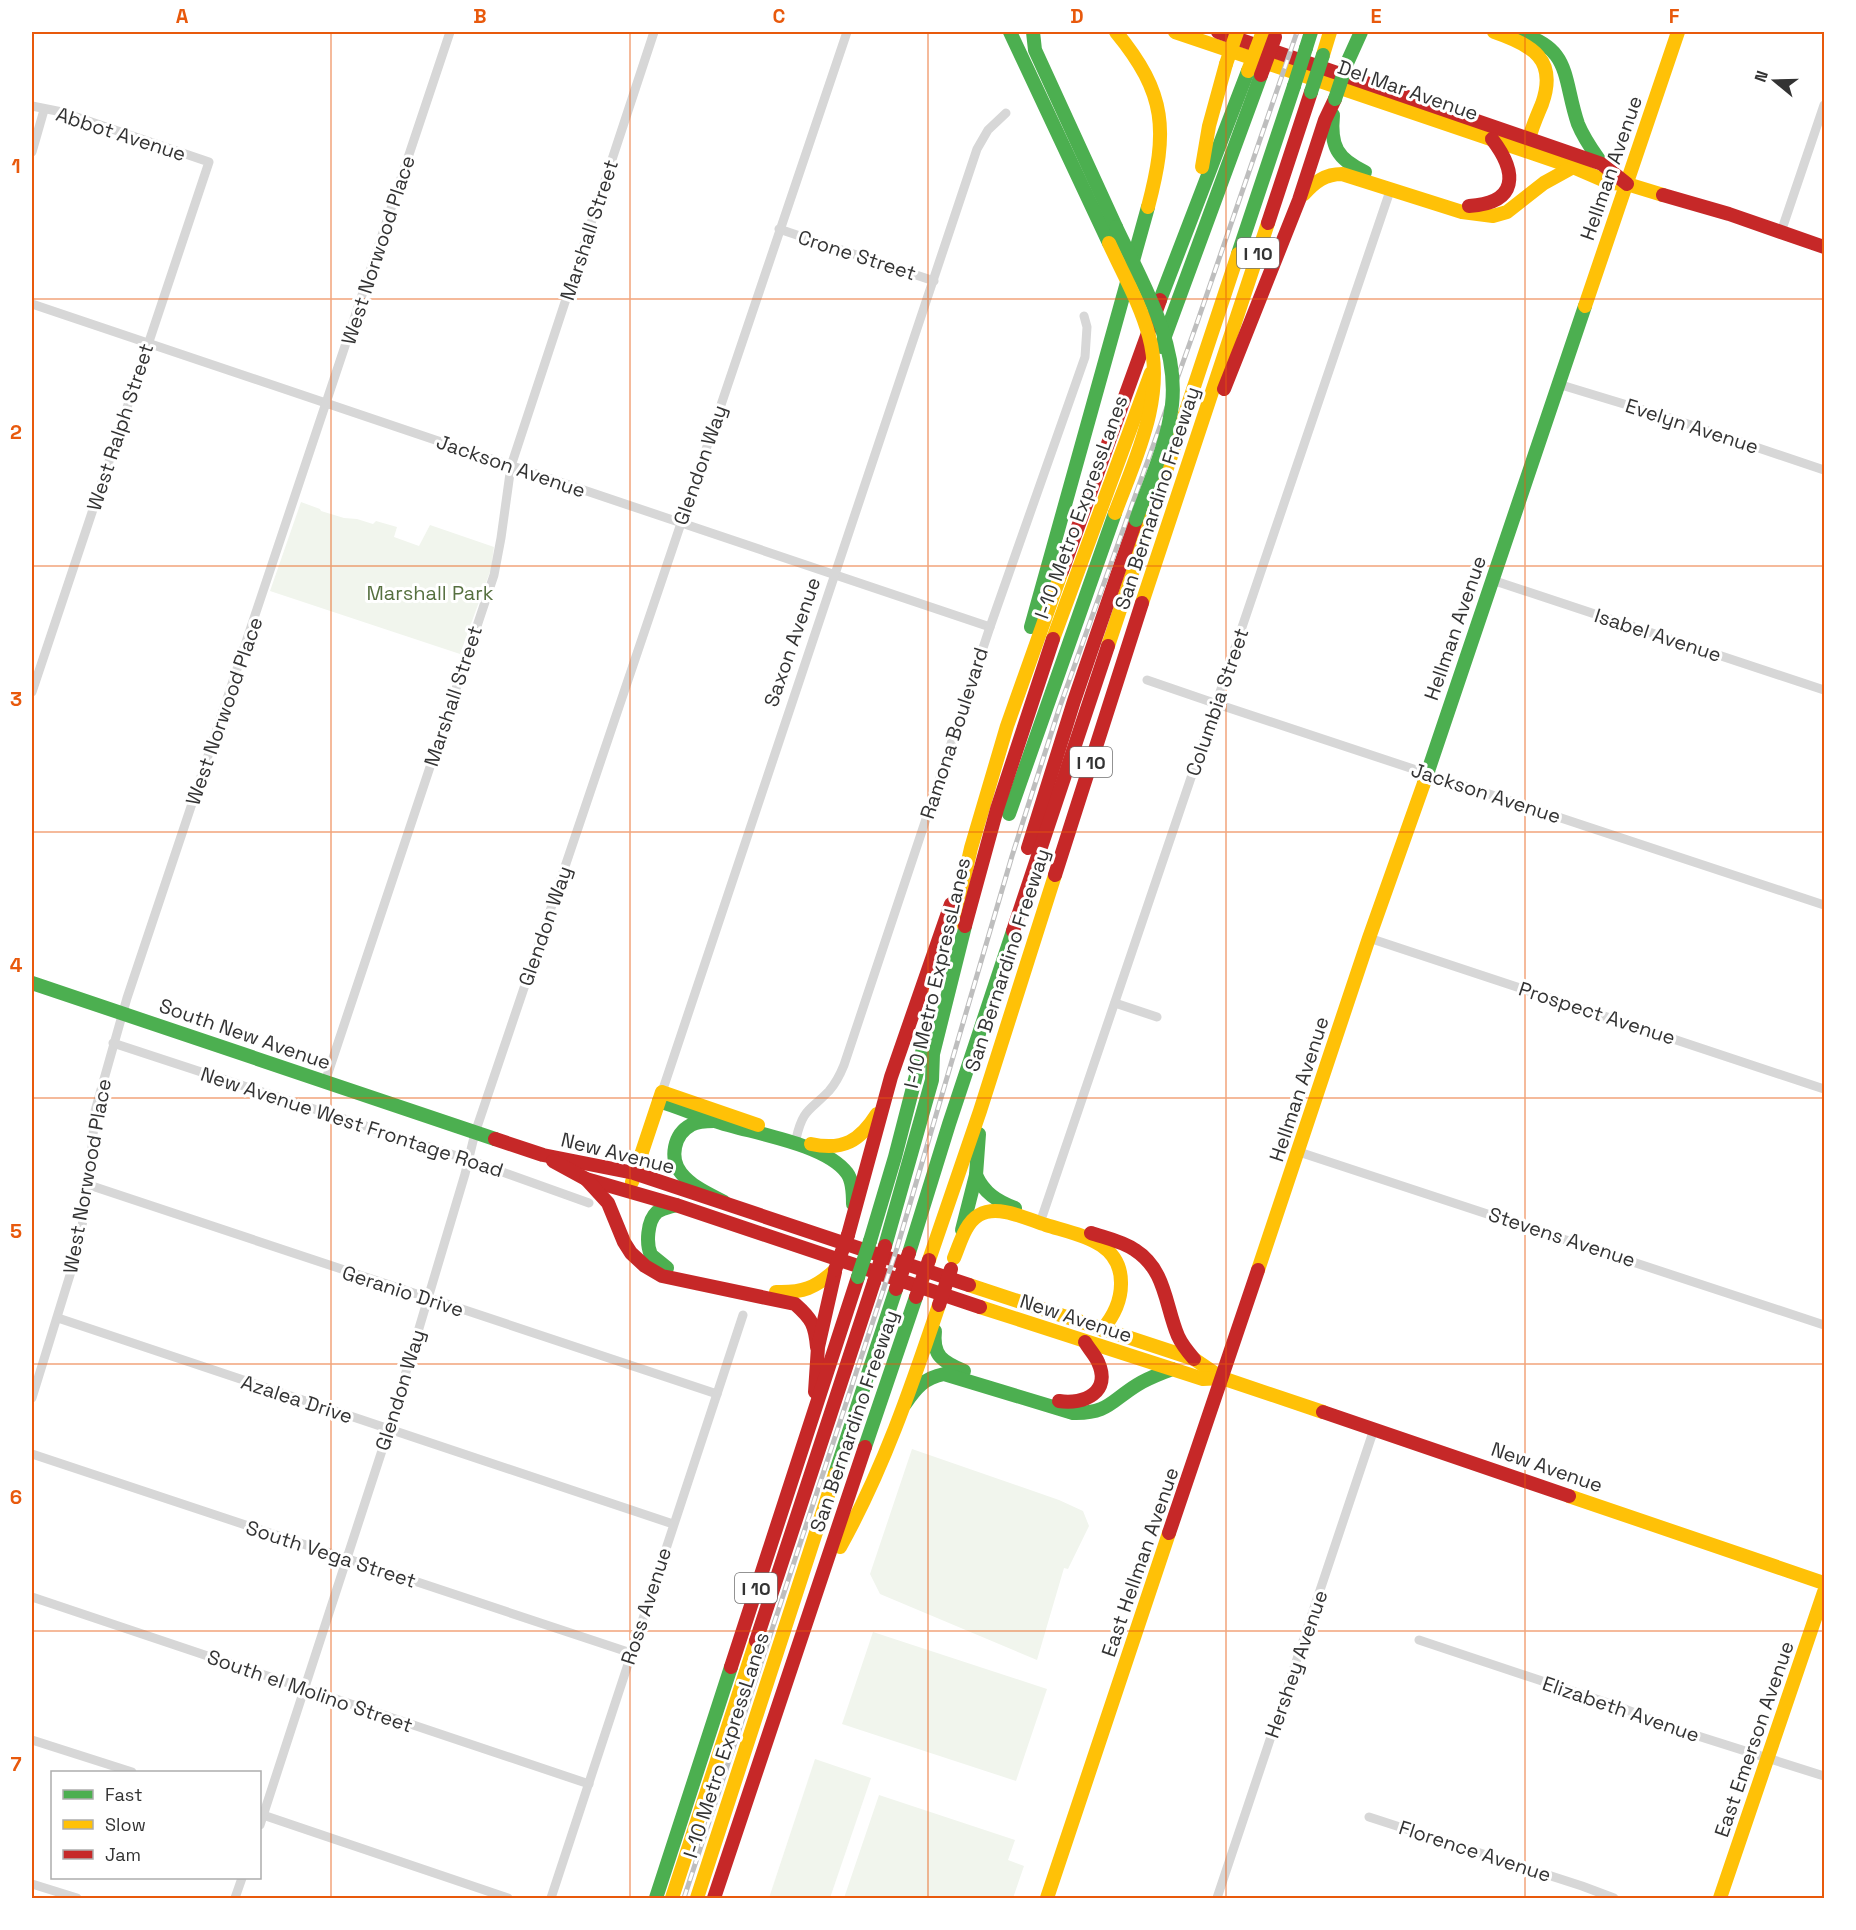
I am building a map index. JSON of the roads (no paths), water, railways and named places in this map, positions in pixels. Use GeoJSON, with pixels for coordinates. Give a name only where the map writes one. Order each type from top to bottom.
{"type":"FeatureCollection","features":[{"type":"Feature","properties":{"kind":"main road"},"geometry":{"type":"LineString","coordinates":[[932,1080],[1013,800],[1151,406],[1154,377],[1152,350],[1143,318],[1010,32]]}},
{"type":"Feature","properties":{"kind":"main road"},"geometry":{"type":"LineString","coordinates":[[1021,32],[1023,61]]}},
{"type":"Feature","properties":{"kind":"main road"},"geometry":{"type":"LineString","coordinates":[[949,1124],[1047,784],[1166,432],[1172,404],[1173,380],[1169,353],[1161,331],[1116,226],[1048,81],[1035,50],[1033,32]]}},
{"type":"Feature","properties":{"kind":"main road"},"geometry":{"type":"LineString","coordinates":[[1007,726],[1048,561],[1157,167],[1161,126],[1158,98],[1149,77],[1116,32]]}},
{"type":"Feature","properties":{"kind":"main road","name":"Del Mar Avenue"},"geometry":{"type":"LineString","coordinates":[[1175,32],[1573,167],[1610,183],[1627,184],[1729,214],[1824,247]]}},
{"type":"Feature","properties":{"kind":"main road","name":"Del Mar Avenue"},"geometry":{"type":"LineString","coordinates":[[1218,32],[1602,164],[1627,184]]}},
{"type":"Feature","properties":{"kind":"main road"},"geometry":{"type":"LineString","coordinates":[[1197,202],[1209,126],[1237,32]]}},
{"type":"Feature","properties":{"kind":"main road","name":"I-10 Metro ExpressLanes"},"geometry":{"type":"LineString","coordinates":[[697,1899],[949,1124],[1311,32]]}},
{"type":"Feature","properties":{"kind":"main road","name":"San Bernardino Freeway"},"geometry":{"type":"LineString","coordinates":[[714,1899],[980,1111],[1119,674],[1330,32]]}},
{"type":"Feature","properties":{"kind":"main road"},"geometry":{"type":"LineString","coordinates":[[1205,414],[1227,384],[1299,200],[1356,32]]}},
{"type":"Feature","properties":{"kind":"main road"},"geometry":{"type":"LineString","coordinates":[[1347,63],[1361,32]]}},
{"type":"Feature","properties":{"kind":"main road"},"geometry":{"type":"LineString","coordinates":[[1494,32],[1520,40],[1535,50],[1544,60],[1548,73],[1547,87],[1529,139]]}},
{"type":"Feature","properties":{"kind":"main road"},"geometry":{"type":"LineString","coordinates":[[1515,32],[1538,39],[1547,45],[1560,60],[1577,120],[1587,144],[1602,164]]}},
{"type":"Feature","properties":{"kind":"main road","name":"Hellman Avenue"},"geometry":{"type":"LineString","coordinates":[[1270,1238],[1369,938],[1427,774],[1678,32]]}},
{"type":"Feature","properties":{"kind":"main road","name":"I-10 Metro ExpressLanes"},"geometry":{"type":"LineString","coordinates":[[672,1899],[885,1246],[932,1080],[933,1054],[977,881],[1008,774],[1077,570],[1269,34]]}},
{"type":"Feature","properties":{"kind":"main road","name":"San Bernardino Freeway"},"geometry":{"type":"LineString","coordinates":[[656,1899],[870,1240],[933,1014],[971,848],[1007,726],[1098,468],[1197,202],[1254,73]]}},
{"type":"Feature","properties":{"kind":"main road"},"geometry":{"type":"LineString","coordinates":[[1335,99],[1332,122],[1333,145],[1347,163],[1362,171],[1470,206],[1487,205],[1501,196],[1508,186],[1511,174],[1508,164],[1502,150],[1492,140]]}},
{"type":"Feature","properties":{"kind":"main road"},"geometry":{"type":"LineString","coordinates":[[1299,200],[1319,178],[1333,173],[1351,175],[1462,212],[1494,216],[1507,212],[1544,183],[1573,167]]}},
{"type":"Feature","properties":{"kind":"main road"},"geometry":{"type":"LineString","coordinates":[[816,1406],[814,1368],[817,1347],[836,1270],[854,1215],[886,1096],[926,973],[971,848]]}},
{"type":"Feature","properties":{"kind":"main road","name":"South New Avenue"},"geometry":{"type":"LineString","coordinates":[[32,984],[446,1122],[475,1134]]}},
{"type":"Feature","properties":{"kind":"main road"},"geometry":{"type":"LineString","coordinates":[[660,1096],[714,1120],[818,1152],[836,1162],[848,1174],[854,1215]]}},
{"type":"Feature","properties":{"kind":"main road"},"geometry":{"type":"LineString","coordinates":[[660,1096],[815,1145],[844,1146],[857,1138],[872,1123],[886,1096]]}},
{"type":"Feature","properties":{"kind":"main road","name":"Saxon Avenue"},"geometry":{"type":"LineString","coordinates":[[629,1193],[660,1096]]}},
{"type":"Feature","properties":{"kind":"main road"},"geometry":{"type":"LineString","coordinates":[[822,1576],[856,1520],[905,1404],[939,1305],[953,1263],[976,1175],[980,1111]]}},
{"type":"Feature","properties":{"kind":"main road"},"geometry":{"type":"LineString","coordinates":[[714,1120],[690,1125],[682,1131],[674,1155],[676,1167],[688,1181],[724,1202]]}},
{"type":"Feature","properties":{"kind":"main road"},"geometry":{"type":"LineString","coordinates":[[475,1134],[543,1155]]}},
{"type":"Feature","properties":{"kind":"main road","name":"New Avenue"},"geometry":{"type":"LineString","coordinates":[[543,1155],[634,1173],[1194,1359],[1222,1378],[1824,1583]]}},
{"type":"Feature","properties":{"kind":"main road","name":"New Avenue"},"geometry":{"type":"LineString","coordinates":[[543,1155],[586,1179],[676,1205],[1085,1342],[1203,1379],[1222,1378]]}},
{"type":"Feature","properties":{"kind":"main road"},"geometry":{"type":"LineString","coordinates":[[976,1175],[985,1192],[993,1200],[1127,1246],[1147,1260],[1162,1280],[1178,1338],[1194,1359]]}},
{"type":"Feature","properties":{"kind":"main road"},"geometry":{"type":"LineString","coordinates":[[586,1179],[601,1192],[611,1208],[625,1244],[636,1259],[648,1269],[662,1276],[795,1304],[808,1315],[815,1327],[817,1347]]}},
{"type":"Feature","properties":{"kind":"main road"},"geometry":{"type":"LineString","coordinates":[[676,1205],[657,1212],[653,1218],[647,1244],[650,1255],[659,1265],[675,1272],[768,1291],[799,1294],[817,1287],[836,1270]]}},
{"type":"Feature","properties":{"kind":"main road"},"geometry":{"type":"LineString","coordinates":[[953,1263],[971,1222],[981,1213],[998,1212],[1019,1216],[1094,1241],[1118,1260],[1123,1273],[1116,1309],[1111,1320],[1102,1330]]}},
{"type":"Feature","properties":{"kind":"main road","name":"East Hellman Avenue"},"geometry":{"type":"LineString","coordinates":[[1047,1899],[1270,1238]]}},
{"type":"Feature","properties":{"kind":"main road"},"geometry":{"type":"LineString","coordinates":[[939,1305],[933,1339],[935,1351],[942,1360],[967,1372],[1052,1400],[1066,1403],[1083,1402],[1097,1392],[1101,1383],[1100,1365],[1085,1342]]}},
{"type":"Feature","properties":{"kind":"main road"},"geometry":{"type":"LineString","coordinates":[[905,1404],[918,1385],[929,1376],[944,1374],[1073,1413],[1084,1414],[1105,1410],[1137,1386],[1172,1369]]}},
{"type":"Feature","properties":{"kind":"main road","name":"East Emerson Avenue"},"geometry":{"type":"LineString","coordinates":[[1720,1899],[1824,1592]]}},
{"type":"Feature","properties":{"kind":"street","name":"West Norwood Place"},"geometry":{"type":"LineString","coordinates":[[32,1398],[78,1249],[89,1185],[96,1110],[113,1043],[450,32]]}},
{"type":"Feature","properties":{"kind":"street","name":"Marshall Street"},"geometry":{"type":"LineString","coordinates":[[325,1082],[494,575],[511,466],[654,32]]}},
{"type":"Feature","properties":{"kind":"street","name":"Glendon Way"},"geometry":{"type":"LineString","coordinates":[[261,1815],[389,1429],[475,1134],[847,32]]}},
{"type":"Feature","properties":{"kind":"street"},"geometry":{"type":"LineString","coordinates":[[1781,232],[1824,105]]}},
{"type":"Feature","properties":{"kind":"street","name":"Abbot Avenue"},"geometry":{"type":"LineString","coordinates":[[32,106],[62,112],[209,162]]}},
{"type":"Feature","properties":{"kind":"street"},"geometry":{"type":"LineString","coordinates":[[32,152],[44,110]]}},
{"type":"Feature","properties":{"kind":"street","name":"Saxon Avenue"},"geometry":{"type":"LineString","coordinates":[[660,1096],[977,149],[988,130],[1006,112]]}},
{"type":"Feature","properties":{"kind":"street","name":"West Ralph Street"},"geometry":{"type":"LineString","coordinates":[[32,692],[209,162]]}},
{"type":"Feature","properties":{"kind":"street","name":"Columbia Street"},"geometry":{"type":"LineString","coordinates":[[1042,1217],[1391,188]]}},
{"type":"Feature","properties":{"kind":"street","name":"Crone Street"},"geometry":{"type":"LineString","coordinates":[[779,229],[934,281]]}},
{"type":"Feature","properties":{"kind":"street","name":"Jackson Avenue"},"geometry":{"type":"LineString","coordinates":[[32,304],[990,627]]}},
{"type":"Feature","properties":{"kind":"street","name":"Ramona Boulevard"},"geometry":{"type":"LineString","coordinates":[[796,1138],[805,1113],[837,1081],[844,1065],[990,627],[1085,357],[1087,327],[1084,316]]}},
{"type":"Feature","properties":{"kind":"street","name":"Evelyn Avenue"},"geometry":{"type":"LineString","coordinates":[[1558,384],[1670,418],[1824,471]]}},
{"type":"Feature","properties":{"kind":"street","name":"Isabel Avenue"},"geometry":{"type":"LineString","coordinates":[[1492,580],[1824,690]]}},
{"type":"Feature","properties":{"kind":"street","name":"Jackson Avenue"},"geometry":{"type":"LineString","coordinates":[[1147,680],[1824,905]]}},
{"type":"Feature","properties":{"kind":"street","name":"Prospect Avenue"},"geometry":{"type":"LineString","coordinates":[[1369,938],[1824,1089]]}},
{"type":"Feature","properties":{"kind":"street"},"geometry":{"type":"LineString","coordinates":[[1115,1003],[1157,1017]]}},
{"type":"Feature","properties":{"kind":"street","name":"New Avenue West Frontage Road"},"geometry":{"type":"LineString","coordinates":[[113,1043],[469,1160],[589,1203]]}},
{"type":"Feature","properties":{"kind":"street","name":"Stevens Avenue"},"geometry":{"type":"LineString","coordinates":[[1299,1152],[1824,1325]]}},
{"type":"Feature","properties":{"kind":"street","name":"Geranio Drive"},"geometry":{"type":"LineString","coordinates":[[89,1185],[717,1394]]}},
{"type":"Feature","properties":{"kind":"street","name":"Ross Avenue"},"geometry":{"type":"LineString","coordinates":[[551,1899],[742,1315]]}},
{"type":"Feature","properties":{"kind":"street","name":"Azalea Drive"},"geometry":{"type":"LineString","coordinates":[[58,1318],[673,1524]]}},
{"type":"Feature","properties":{"kind":"street","name":"Hershey Avenue"},"geometry":{"type":"LineString","coordinates":[[1217,1899],[1374,1428]]}},
{"type":"Feature","properties":{"kind":"street","name":"South Vega Street"},"geometry":{"type":"LineString","coordinates":[[32,1454],[631,1653]]}},
{"type":"Feature","properties":{"kind":"street","name":"South el Molino Street"},"geometry":{"type":"LineString","coordinates":[[32,1596],[590,1784]]}},
{"type":"Feature","properties":{"kind":"street","name":"Elizabeth Avenue"},"geometry":{"type":"LineString","coordinates":[[1419,1640],[1824,1776]]}},
{"type":"Feature","properties":{"kind":"street"},"geometry":{"type":"LineString","coordinates":[[32,1740],[126,1771]]}},
{"type":"Feature","properties":{"kind":"street"},"geometry":{"type":"LineString","coordinates":[[261,1815],[508,1899]]}},
{"type":"Feature","properties":{"kind":"street","name":"Florence Avenue"},"geometry":{"type":"LineString","coordinates":[[1369,1816],[1582,1886],[1614,1899]]}},
{"type":"Feature","properties":{"kind":"street"},"geometry":{"type":"LineString","coordinates":[[236,1899],[242,1879]]}},
{"type":"Feature","properties":{"kind":"street"},"geometry":{"type":"LineString","coordinates":[[32,1884],[76,1899]]}},
{"type":"Feature","properties":{"kind":"railway"},"geometry":{"type":"LineString","coordinates":[[684,1898],[897,1248],[1012,856],[1059,709],[1197,323],[1297,32]]}},
{"type":"Feature","properties":{"kind":"park label","name":"Marshall Park"},"geometry":{"type":"Point","coordinates":[430,593]}}]}
